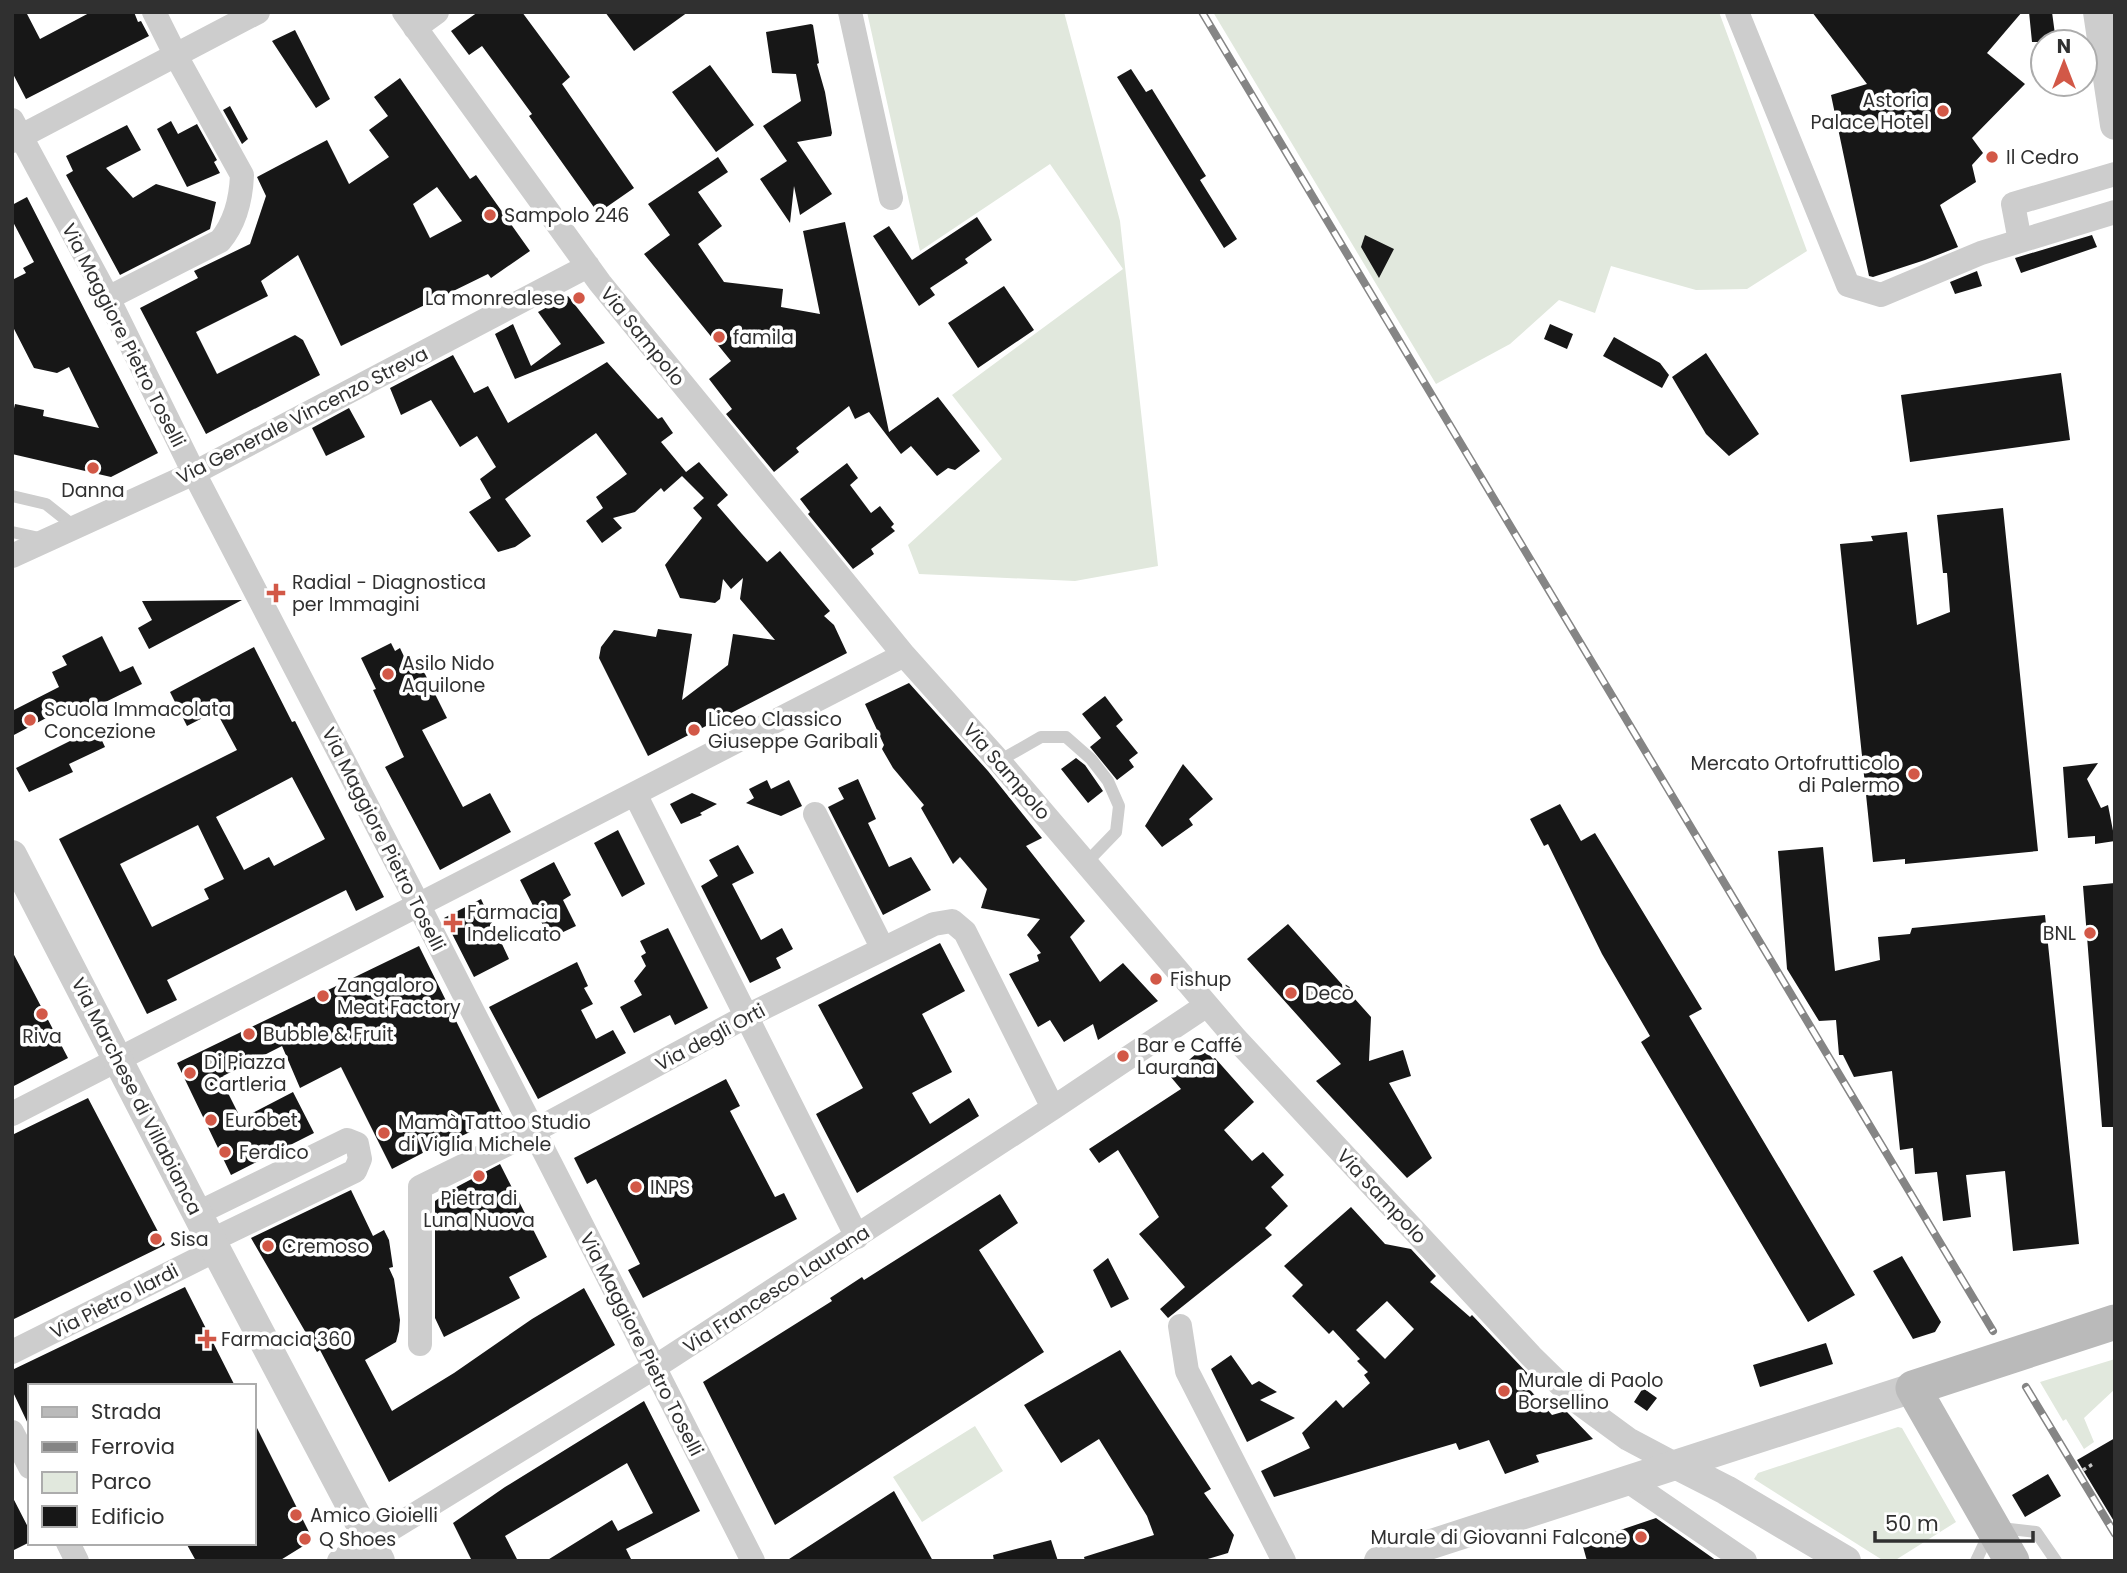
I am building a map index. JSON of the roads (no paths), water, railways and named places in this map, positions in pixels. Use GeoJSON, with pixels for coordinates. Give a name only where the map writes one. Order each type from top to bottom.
{"type":"FeatureCollection","features":[{"type":"Feature","properties":{"kind":"main road"},"geometry":{"type":"LineString","coordinates":[[2012,1561],[1913,1388],[2115,1322]]}},
{"type":"Feature","properties":{"kind":"street"},"geometry":{"type":"LineString","coordinates":[[108,299],[220,241],[231,228],[238,205],[242,175],[154,12]]}},
{"type":"Feature","properties":{"kind":"street"},"geometry":{"type":"LineString","coordinates":[[15,132],[258,12]]}},
{"type":"Feature","properties":{"kind":"street"},"geometry":{"type":"LineString","coordinates":[[850,12],[891,198]]}},
{"type":"Feature","properties":{"kind":"street"},"geometry":{"type":"LineString","coordinates":[[1737,12],[1848,285],[1881,295],[1981,253],[2115,212]]}},
{"type":"Feature","properties":{"kind":"street"},"geometry":{"type":"LineString","coordinates":[[2098,12],[2115,125]]}},
{"type":"Feature","properties":{"kind":"street","name":"Via Sampolo"},"geometry":{"type":"LineString","coordinates":[[420,19],[588,266],[904,656],[999,761],[1207,1005],[1465,1286],[1579,1403],[1628,1439],[1677,1465]]}},
{"type":"Feature","properties":{"kind":"street","name":"Via Maggiore Pietro Toselli"},"geometry":{"type":"LineString","coordinates":[[15,132],[108,299],[194,473],[418,904],[753,1561]]}},
{"type":"Feature","properties":{"kind":"street"},"geometry":{"type":"LineString","coordinates":[[2020,241],[2013,204],[2115,174]]}},
{"type":"Feature","properties":{"kind":"street","name":"Via Generale Vincenzo Streva"},"geometry":{"type":"LineString","coordinates":[[12,556],[194,473],[588,266]]}},
{"type":"Feature","properties":{"kind":"street"},"geometry":{"type":"LineString","coordinates":[[12,1114],[904,656]]}},
{"type":"Feature","properties":{"kind":"street"},"geometry":{"type":"LineString","coordinates":[[635,794],[857,1237]]}},
{"type":"Feature","properties":{"kind":"street"},"geometry":{"type":"LineString","coordinates":[[815,814],[883,949]]}},
{"type":"Feature","properties":{"kind":"street","name":"Via Marchese di Villabianca"},"geometry":{"type":"LineString","coordinates":[[12,855],[114,1061],[212,1248],[362,1555]]}},
{"type":"Feature","properties":{"kind":"street","name":"Via Marchese di Villabianca"},"geometry":{"type":"LineString","coordinates":[[12,876],[198,1213],[212,1248]]}},
{"type":"Feature","properties":{"kind":"street","name":"Via degli Orti"},"geometry":{"type":"LineString","coordinates":[[420,1344],[420,1187],[532,1132],[747,1016],[934,924],[952,921],[965,932],[1053,1108]]}},
{"type":"Feature","properties":{"kind":"street","name":"Via Francesco Laurana"},"geometry":{"type":"LineString","coordinates":[[362,1555],[857,1237],[1207,1005]]}},
{"type":"Feature","properties":{"kind":"street","name":"Via Pietro Ilardi"},"geometry":{"type":"LineString","coordinates":[[12,1352],[355,1171],[360,1159],[356,1144],[347,1140],[198,1213]]}},
{"type":"Feature","properties":{"kind":"street"},"geometry":{"type":"LineString","coordinates":[[1180,1326],[1187,1371],[1284,1561]]}},
{"type":"Feature","properties":{"kind":"street"},"geometry":{"type":"LineString","coordinates":[[1379,1561],[1433,1553],[1628,1481],[1913,1388]]}},
{"type":"Feature","properties":{"kind":"street"},"geometry":{"type":"LineString","coordinates":[[12,1432],[28,1463]]}},
{"type":"Feature","properties":{"kind":"street"},"geometry":{"type":"LineString","coordinates":[[1677,1465],[1726,1490],[1846,1561]]}},
{"type":"Feature","properties":{"kind":"street"},"geometry":{"type":"LineString","coordinates":[[1628,1481],[1745,1561]]}},
{"type":"Feature","properties":{"kind":"street"},"geometry":{"type":"LineString","coordinates":[[69,1545],[77,1561]]}},
{"type":"Feature","properties":{"kind":"lane"},"geometry":{"type":"LineString","coordinates":[[12,496],[46,504],[75,527]]}},
{"type":"Feature","properties":{"kind":"lane"},"geometry":{"type":"LineString","coordinates":[[12,532],[48,539]]}},
{"type":"Feature","properties":{"kind":"lane"},"geometry":{"type":"LineString","coordinates":[[999,761],[1041,737],[1066,737],[1091,759],[1108,781],[1119,806],[1116,832],[1086,863]]}},
{"type":"Feature","properties":{"kind":"lane"},"geometry":{"type":"LineString","coordinates":[[1976,1561],[1992,1527],[2036,1532],[2056,1561]]}},
{"type":"Feature","properties":{"kind":"railway"},"geometry":{"type":"LineString","coordinates":[[1202,12],[1993,1331]]}},
{"type":"Feature","properties":{"kind":"railway"},"geometry":{"type":"LineString","coordinates":[[2026,1387],[2115,1534]]}},
{"type":"Feature","properties":{"kind":"place","name":"Astoria Palace Hotel"},"geometry":{"type":"Point","coordinates":[1943,111]}},
{"type":"Feature","properties":{"kind":"place","name":"Il Cedro"},"geometry":{"type":"Point","coordinates":[1992,157]}},
{"type":"Feature","properties":{"kind":"place","name":"Sampolo 246"},"geometry":{"type":"Point","coordinates":[490,215]}},
{"type":"Feature","properties":{"kind":"place","name":"La monrealese"},"geometry":{"type":"Point","coordinates":[579,298]}},
{"type":"Feature","properties":{"kind":"place","name":"famila"},"geometry":{"type":"Point","coordinates":[719,337]}},
{"type":"Feature","properties":{"kind":"place","name":"Danna"},"geometry":{"type":"Point","coordinates":[93,468]}},
{"type":"Feature","properties":{"kind":"place","name":"Radial - Diagnostica per Immagini"},"geometry":{"type":"Point","coordinates":[276,593]}},
{"type":"Feature","properties":{"kind":"place","name":"Asilo Nido Aquilone"},"geometry":{"type":"Point","coordinates":[388,674]}},
{"type":"Feature","properties":{"kind":"place","name":"Scuola Immacolata Concezione"},"geometry":{"type":"Point","coordinates":[30,720]}},
{"type":"Feature","properties":{"kind":"place","name":"Liceo Classico Giuseppe Garibali"},"geometry":{"type":"Point","coordinates":[694,730]}},
{"type":"Feature","properties":{"kind":"place","name":"Mercato Ortofrutticolo di Palermo"},"geometry":{"type":"Point","coordinates":[1914,774]}},
{"type":"Feature","properties":{"kind":"place","name":"Farmacia Indelicato"},"geometry":{"type":"Point","coordinates":[453,923]}},
{"type":"Feature","properties":{"kind":"place","name":"BNL"},"geometry":{"type":"Point","coordinates":[2090,933]}},
{"type":"Feature","properties":{"kind":"place","name":"Fishup"},"geometry":{"type":"Point","coordinates":[1156,979]}},
{"type":"Feature","properties":{"kind":"place","name":"Decò"},"geometry":{"type":"Point","coordinates":[1291,993]}},
{"type":"Feature","properties":{"kind":"place","name":"Zangaloro Meat Factory"},"geometry":{"type":"Point","coordinates":[323,996]}},
{"type":"Feature","properties":{"kind":"place","name":"Riva"},"geometry":{"type":"Point","coordinates":[42,1014]}},
{"type":"Feature","properties":{"kind":"place","name":"Bubble & Fruit"},"geometry":{"type":"Point","coordinates":[249,1034]}},
{"type":"Feature","properties":{"kind":"place","name":"Bar e Caffé Laurana"},"geometry":{"type":"Point","coordinates":[1123,1056]}},
{"type":"Feature","properties":{"kind":"place","name":"Di Piazza Cartleria"},"geometry":{"type":"Point","coordinates":[190,1073]}},
{"type":"Feature","properties":{"kind":"place","name":"Eurobet"},"geometry":{"type":"Point","coordinates":[211,1120]}},
{"type":"Feature","properties":{"kind":"place","name":"Mamà Tattoo Studio di Viglia Michele"},"geometry":{"type":"Point","coordinates":[384,1133]}},
{"type":"Feature","properties":{"kind":"place","name":"Ferdico"},"geometry":{"type":"Point","coordinates":[225,1152]}},
{"type":"Feature","properties":{"kind":"place","name":"Pietra di Luna Nuova"},"geometry":{"type":"Point","coordinates":[479,1176]}},
{"type":"Feature","properties":{"kind":"place","name":"INPS"},"geometry":{"type":"Point","coordinates":[636,1187]}},
{"type":"Feature","properties":{"kind":"place","name":"Sisa"},"geometry":{"type":"Point","coordinates":[156,1239]}},
{"type":"Feature","properties":{"kind":"place","name":"Cremoso"},"geometry":{"type":"Point","coordinates":[268,1246]}},
{"type":"Feature","properties":{"kind":"place","name":"Farmacia 360"},"geometry":{"type":"Point","coordinates":[207,1339]}},
{"type":"Feature","properties":{"kind":"place","name":"Murale di Paolo Borsellino"},"geometry":{"type":"Point","coordinates":[1504,1391]}},
{"type":"Feature","properties":{"kind":"place","name":"Amico Gioielli"},"geometry":{"type":"Point","coordinates":[296,1515]}},
{"type":"Feature","properties":{"kind":"place","name":"Murale di Giovanni Falcone"},"geometry":{"type":"Point","coordinates":[1641,1537]}},
{"type":"Feature","properties":{"kind":"place","name":"Q Shoes"},"geometry":{"type":"Point","coordinates":[305,1539]}}]}
